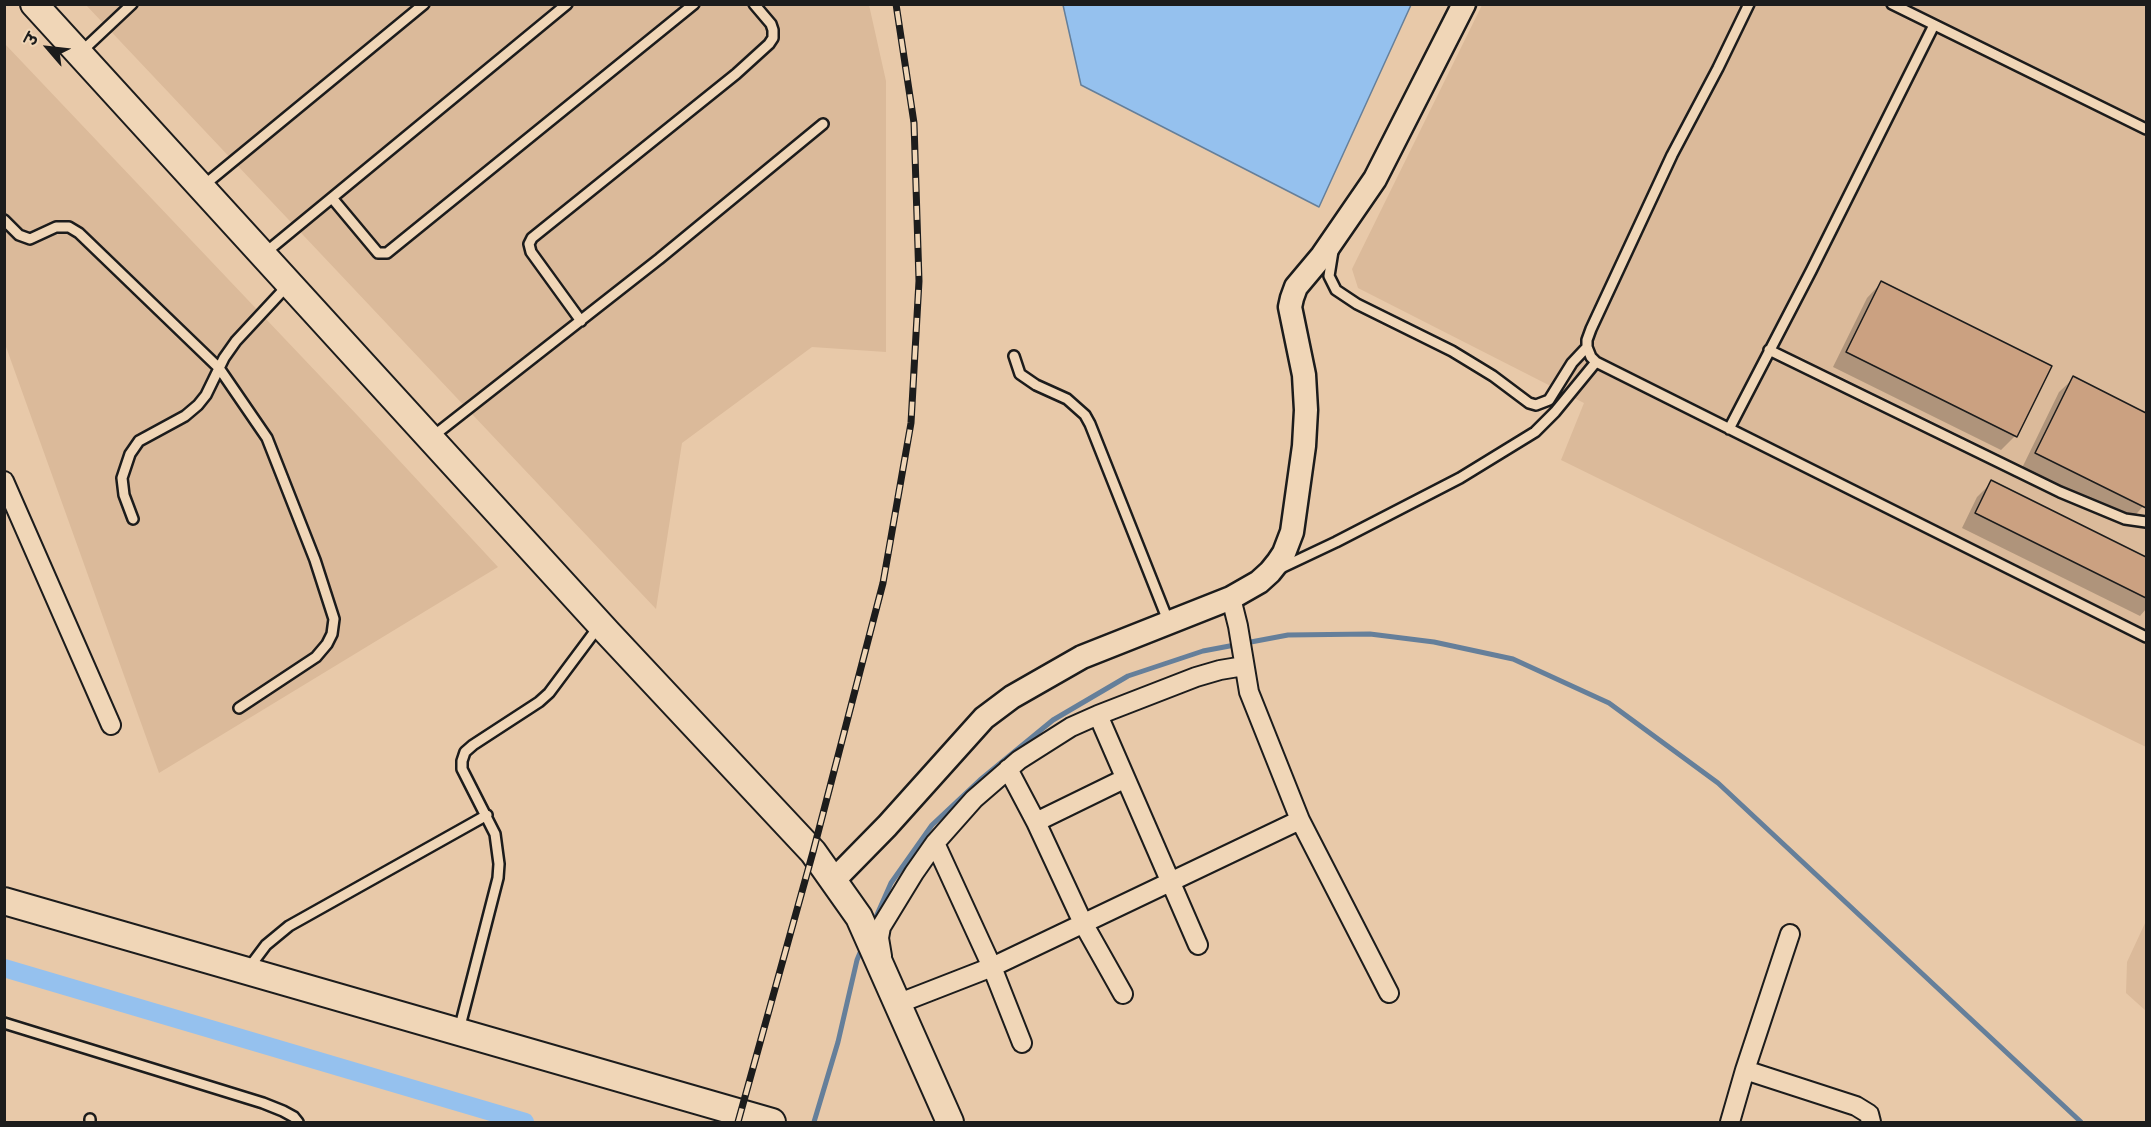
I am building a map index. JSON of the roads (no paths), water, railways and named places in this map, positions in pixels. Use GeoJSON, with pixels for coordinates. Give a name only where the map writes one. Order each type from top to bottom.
{"type":"FeatureCollection","features":[{"type":"Feature","properties":{"kind":"main road"},"geometry":{"type":"LineString","coordinates":[[34,4],[600,624],[813,852],[859,916],[950,1122]]}},
{"type":"Feature","properties":{"kind":"main road"},"geometry":{"type":"LineString","coordinates":[[4,901],[772,1122]]}},
{"type":"Feature","properties":{"kind":"street"},"geometry":{"type":"LineString","coordinates":[[833,880],[887,826],[984,718],[1012,697],[1082,657],[1231,598],[1259,582],[1270,572],[1284,553],[1292,532],[1304,446],[1306,410],[1304,375],[1290,307],[1292,298],[1296,287],[1335,237],[1375,179],[1464,4]]}},
{"type":"Feature","properties":{"kind":"street"},"geometry":{"type":"LineString","coordinates":[[4,481],[111,725]]}},
{"type":"Feature","properties":{"kind":"street"},"geometry":{"type":"LineString","coordinates":[[1231,598],[1249,692],[1300,820],[1389,993]]}},
{"type":"Feature","properties":{"kind":"street"},"geometry":{"type":"LineString","coordinates":[[886,974],[879,938],[881,927],[935,843],[974,799],[1008,770],[1052,739],[1098,715],[1243,660]]}},
{"type":"Feature","properties":{"kind":"street"},"geometry":{"type":"LineString","coordinates":[[1098,715],[1198,945]]}},
{"type":"Feature","properties":{"kind":"street"},"geometry":{"type":"LineString","coordinates":[[1008,770],[1036,822],[1083,922],[1123,994]]}},
{"type":"Feature","properties":{"kind":"street"},"geometry":{"type":"LineString","coordinates":[[1036,822],[1124,779]]}},
{"type":"Feature","properties":{"kind":"street"},"geometry":{"type":"LineString","coordinates":[[897,1004],[992,967],[1300,820]]}},
{"type":"Feature","properties":{"kind":"street"},"geometry":{"type":"LineString","coordinates":[[935,843],[992,967],[1022,1043]]}},
{"type":"Feature","properties":{"kind":"street"},"geometry":{"type":"LineString","coordinates":[[1730,1122],[1790,934]]}},
{"type":"Feature","properties":{"kind":"street"},"geometry":{"type":"LineString","coordinates":[[1745,1070],[1856,1106],[1869,1113],[1871,1122]]}},
{"type":"Feature","properties":{"kind":"lane"},"geometry":{"type":"LineString","coordinates":[[80,54],[132,4]]}},
{"type":"Feature","properties":{"kind":"lane"},"geometry":{"type":"LineString","coordinates":[[202,187],[424,4]]}},
{"type":"Feature","properties":{"kind":"lane"},"geometry":{"type":"LineString","coordinates":[[263,255],[567,4]]}},
{"type":"Feature","properties":{"kind":"lane"},"geometry":{"type":"LineString","coordinates":[[332,198],[376,251],[380,254],[387,253],[694,4]]}},
{"type":"Feature","properties":{"kind":"lane"},"geometry":{"type":"LineString","coordinates":[[581,321],[531,252],[529,244],[532,238],[736,74],[769,44],[773,38],[771,24],[754,4]]}},
{"type":"Feature","properties":{"kind":"lane"},"geometry":{"type":"LineString","coordinates":[[1335,237],[1329,276],[1336,290],[1357,304],[1452,351],[1493,375],[1529,403],[1536,405],[1549,400],[1572,363],[1587,347],[1592,329],[1667,166],[1749,4]]}},
{"type":"Feature","properties":{"kind":"lane"},"geometry":{"type":"LineString","coordinates":[[1892,4],[2146,129]]}},
{"type":"Feature","properties":{"kind":"lane"},"geometry":{"type":"LineString","coordinates":[[1729,429],[1934,25]]}},
{"type":"Feature","properties":{"kind":"lane"},"geometry":{"type":"LineString","coordinates":[[430,438],[659,259],[823,124]]}},
{"type":"Feature","properties":{"kind":"lane"},"geometry":{"type":"LineString","coordinates":[[4,220],[20,236],[30,239],[56,227],[69,227],[79,232],[219,368],[267,438],[315,560],[333,619],[332,634],[316,657],[239,708]]}},
{"type":"Feature","properties":{"kind":"lane"},"geometry":{"type":"LineString","coordinates":[[133,519],[124,495],[122,478],[130,454],[139,441],[185,416],[198,405],[236,341],[290,284]]}},
{"type":"Feature","properties":{"kind":"lane"},"geometry":{"type":"LineString","coordinates":[[1587,347],[1596,362],[2146,637]]}},
{"type":"Feature","properties":{"kind":"lane"},"geometry":{"type":"LineString","coordinates":[[1769,350],[2060,492],[2125,519],[2146,522]]}},
{"type":"Feature","properties":{"kind":"lane"},"geometry":{"type":"LineString","coordinates":[[1014,357],[1017,371],[1020,374],[1036,385],[1067,399],[1085,415],[1169,623]]}},
{"type":"Feature","properties":{"kind":"lane"},"geometry":{"type":"LineString","coordinates":[[1270,572],[1336,543],[1460,478],[1535,432],[1555,412],[1596,362]]}},
{"type":"Feature","properties":{"kind":"lane"},"geometry":{"type":"LineString","coordinates":[[458,1032],[498,878],[498,847],[495,834],[462,769],[465,752],[549,693],[600,624]]}},
{"type":"Feature","properties":{"kind":"lane"},"geometry":{"type":"LineString","coordinates":[[246,971],[266,945],[289,926],[487,816]]}},
{"type":"Feature","properties":{"kind":"lane"},"geometry":{"type":"LineString","coordinates":[[4,1023],[262,1103],[283,1111],[298,1122]]}},
{"type":"Feature","properties":{"kind":"water"},"geometry":{"type":"Polygon","coordinates":[[[1063,4],[1411,5],[1319,207],[1081,85],[1063,4]]]}},
{"type":"Feature","properties":{"kind":"waterway"},"geometry":{"type":"LineString","coordinates":[[872,926],[891,883],[932,825],[980,780],[1053,720],[1128,676],[1203,651],[1288,635],[1370,634],[1434,642],[1513,659],[1609,703],[1718,783],[2081,1122]]}},
{"type":"Feature","properties":{"kind":"waterway"},"geometry":{"type":"LineString","coordinates":[[814,1122],[838,1042],[857,960],[862,948]]}},
{"type":"Feature","properties":{"kind":"waterway"},"geometry":{"type":"LineString","coordinates":[[4,968],[525,1122]]}},
{"type":"Feature","properties":{"kind":"railway"},"geometry":{"type":"LineString","coordinates":[[738,1122],[813,852],[883,583],[911,423],[919,281],[914,123],[896,4]]}}]}
